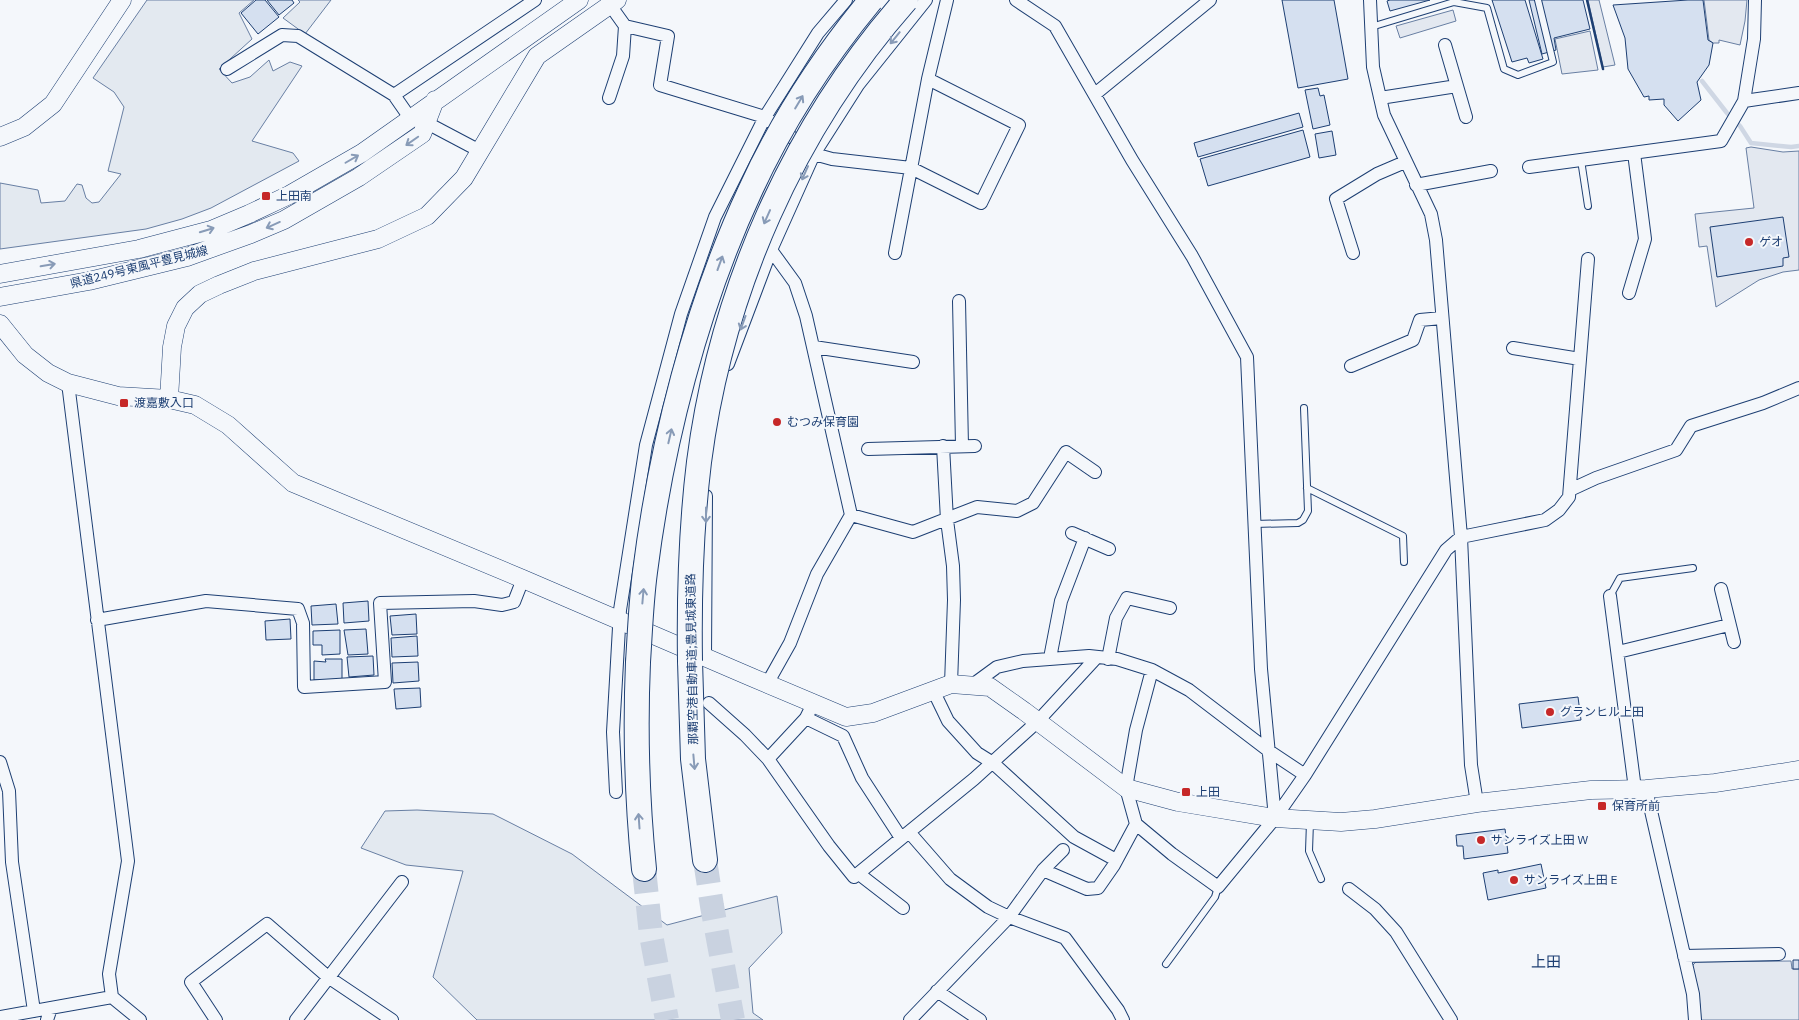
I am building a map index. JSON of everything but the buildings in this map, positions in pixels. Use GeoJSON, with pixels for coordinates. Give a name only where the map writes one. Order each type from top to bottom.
{"type":"FeatureCollection","features":[{"type":"Feature","properties":{"kind":"highway"},"geometry":{"type":"LineString","coordinates":[[644,869],[639,822],[636,724],[638,662],[645,572],[656,497],[681,388],[713,283],[726,246],[750,191],[775,142],[809,85],[832,50],[871,0]]}},
{"type":"Feature","properties":{"kind":"highway","name":"那覇空港自動車道;豊見城東道路"},"geometry":{"type":"LineString","coordinates":[[705,860],[694,759],[697,659],[689,604],[699,462],[711,394],[730,318],[766,220],[800,151],[824,109],[854,65],[906,0]]}},
{"type":"Feature","properties":{"kind":"street"},"geometry":{"type":"LineString","coordinates":[[0,137],[24,127],[53,104],[122,0]]}},
{"type":"Feature","properties":{"kind":"street"},"geometry":{"type":"LineString","coordinates":[[394,95],[535,0]]}},
{"type":"Feature","properties":{"kind":"street","name":"県道249号東風平豊見城線"},"geometry":{"type":"LineString","coordinates":[[0,274],[139,249],[211,230],[257,210],[321,177],[362,152],[579,0]]}},
{"type":"Feature","properties":{"kind":"street"},"geometry":{"type":"LineString","coordinates":[[616,792],[613,732],[619,620],[646,446],[681,314],[715,217],[764,117],[818,33],[846,0]]}},
{"type":"Feature","properties":{"kind":"street"},"geometry":{"type":"LineString","coordinates":[[697,659],[709,431],[720,387],[771,250],[814,154],[858,85],[926,0]]}},
{"type":"Feature","properties":{"kind":"street"},"geometry":{"type":"LineString","coordinates":[[895,252],[928,79],[947,0]]}},
{"type":"Feature","properties":{"kind":"street"},"geometry":{"type":"LineString","coordinates":[[1016,0],[1055,26],[1096,94],[1132,160],[1192,256],[1247,357],[1260,669],[1275,818]]}},
{"type":"Feature","properties":{"kind":"street"},"geometry":{"type":"LineString","coordinates":[[1096,94],[1210,0]]}},
{"type":"Feature","properties":{"kind":"street"},"geometry":{"type":"LineString","coordinates":[[1370,0],[1373,67],[1384,115],[1431,214],[1436,240],[1461,537],[1471,765],[1477,803]]}},
{"type":"Feature","properties":{"kind":"street"},"geometry":{"type":"LineString","coordinates":[[1529,167],[1721,141],[1744,101],[1754,39],[1755,0]]}},
{"type":"Feature","properties":{"kind":"street"},"geometry":{"type":"LineString","coordinates":[[169,399],[172,347],[176,326],[185,308],[200,294],[254,271],[378,239],[428,216],[464,178],[537,56],[613,2],[625,26],[623,56],[609,98]]}},
{"type":"Feature","properties":{"kind":"street"},"geometry":{"type":"LineString","coordinates":[[625,26],[668,36],[660,85],[764,117],[814,154],[832,159],[911,168],[982,203],[1019,125],[928,79]]}},
{"type":"Feature","properties":{"kind":"street"},"geometry":{"type":"LineString","coordinates":[[227,69],[282,35],[298,36],[394,95],[410,118]]}},
{"type":"Feature","properties":{"kind":"street"},"geometry":{"type":"LineString","coordinates":[[1446,45],[1466,117]]}},
{"type":"Feature","properties":{"kind":"street"},"geometry":{"type":"LineString","coordinates":[[1380,98],[1457,86]]}},
{"type":"Feature","properties":{"kind":"street"},"geometry":{"type":"LineString","coordinates":[[1744,101],[1799,93]]}},
{"type":"Feature","properties":{"kind":"street","name":"県道249号東風平豊見城線"},"geometry":{"type":"LineString","coordinates":[[0,297],[89,281],[187,257],[284,220],[358,177],[422,134],[435,100]]}},
{"type":"Feature","properties":{"kind":"street"},"geometry":{"type":"LineString","coordinates":[[427,123],[480,151]]}},
{"type":"Feature","properties":{"kind":"street"},"geometry":{"type":"LineString","coordinates":[[1629,293],[1645,239],[1634,153]]}},
{"type":"Feature","properties":{"kind":"street"},"geometry":{"type":"LineString","coordinates":[[1353,253],[1336,198],[1377,174],[1405,162]]}},
{"type":"Feature","properties":{"kind":"street"},"geometry":{"type":"LineString","coordinates":[[1416,185],[1491,171]]}},
{"type":"Feature","properties":{"kind":"street"},"geometry":{"type":"LineString","coordinates":[[767,684],[790,643],[817,574],[851,516],[806,316],[795,283],[771,250]]}},
{"type":"Feature","properties":{"kind":"street"},"geometry":{"type":"LineString","coordinates":[[1152,670],[1136,730],[1126,788],[1136,824],[1172,854],[1218,887],[1275,818],[1305,774],[1446,550],[1461,537],[1545,520],[1559,510],[1569,497],[1588,259]]}},
{"type":"Feature","properties":{"kind":"street"},"geometry":{"type":"LineString","coordinates":[[868,450],[968,446],[959,301]]}},
{"type":"Feature","properties":{"kind":"street"},"geometry":{"type":"LineString","coordinates":[[1351,366],[1413,340],[1420,320],[1442,318]]}},
{"type":"Feature","properties":{"kind":"street"},"geometry":{"type":"LineString","coordinates":[[0,324],[25,355],[48,373],[68,383],[118,396],[169,399],[195,405],[228,425],[293,483],[619,620],[697,659],[767,684],[810,710],[843,736],[862,778],[905,835],[950,879],[988,907],[1064,938],[1118,1010],[1123,1020]]}},
{"type":"Feature","properties":{"kind":"street"},"geometry":{"type":"LineString","coordinates":[[814,347],[913,362]]}},
{"type":"Feature","properties":{"kind":"street"},"geometry":{"type":"LineString","coordinates":[[1513,348],[1580,359]]}},
{"type":"Feature","properties":{"kind":"street"},"geometry":{"type":"LineString","coordinates":[[68,383],[128,862],[110,974],[112,997],[140,1020]]}},
{"type":"Feature","properties":{"kind":"street"},"geometry":{"type":"LineString","coordinates":[[1570,490],[1596,478],[1676,450],[1691,426],[1763,404],[1799,388]]}},
{"type":"Feature","properties":{"kind":"street"},"geometry":{"type":"LineString","coordinates":[[943,446],[954,600],[952,684]]}},
{"type":"Feature","properties":{"kind":"street"},"geometry":{"type":"LineString","coordinates":[[851,516],[913,532],[977,508],[1017,511],[1032,503],[1066,452],[1095,472]]}},
{"type":"Feature","properties":{"kind":"street"},"geometry":{"type":"LineString","coordinates":[[1072,533],[1109,549]]}},
{"type":"Feature","properties":{"kind":"street"},"geometry":{"type":"LineString","coordinates":[[1050,658],[1061,601],[1085,538]]}},
{"type":"Feature","properties":{"kind":"street"},"geometry":{"type":"LineString","coordinates":[[97,620],[206,601],[298,609],[303,623],[304,687],[385,682],[380,604],[474,601],[502,605],[514,602],[523,579]]}},
{"type":"Feature","properties":{"kind":"street"},"geometry":{"type":"LineString","coordinates":[[1721,589],[1734,642]]}},
{"type":"Feature","properties":{"kind":"street"},"geometry":{"type":"LineString","coordinates":[[1610,596],[1641,789],[1693,994],[1695,1020]]}},
{"type":"Feature","properties":{"kind":"street"},"geometry":{"type":"LineString","coordinates":[[709,703],[745,735],[768,759],[829,846],[854,877],[993,763],[1102,658],[1116,618],[1127,598],[1170,608]]}},
{"type":"Feature","properties":{"kind":"street"},"geometry":{"type":"LineString","coordinates":[[1618,652],[1730,625]]}},
{"type":"Feature","properties":{"kind":"street"},"geometry":{"type":"LineString","coordinates":[[972,686],[997,667],[1023,661],[1050,658],[1102,658],[1117,660],[1152,670],[1189,690],[1269,750],[1305,774]]}},
{"type":"Feature","properties":{"kind":"street"},"geometry":{"type":"LineString","coordinates":[[810,710],[846,717],[873,713],[952,684],[990,687],[1126,788],[1178,802],[1275,818],[1310,821],[1341,822],[1375,819],[1477,803],[1591,790],[1641,789],[1714,783],[1799,770]]}},
{"type":"Feature","properties":{"kind":"street"},"geometry":{"type":"LineString","coordinates":[[933,690],[948,721],[977,753],[993,763],[1074,837],[1116,860]]}},
{"type":"Feature","properties":{"kind":"street"},"geometry":{"type":"LineString","coordinates":[[768,759],[810,710]]}},
{"type":"Feature","properties":{"kind":"street"},"geometry":{"type":"LineString","coordinates":[[0,762],[8,791],[12,862],[34,1011]]}},
{"type":"Feature","properties":{"kind":"street"},"geometry":{"type":"LineString","coordinates":[[1043,870],[1087,889],[1098,888],[1136,824]]}},
{"type":"Feature","properties":{"kind":"street"},"geometry":{"type":"LineString","coordinates":[[910,1020],[1009,917],[1043,870],[1064,850]]}},
{"type":"Feature","properties":{"kind":"street"},"geometry":{"type":"LineString","coordinates":[[859,874],[903,908]]}},
{"type":"Feature","properties":{"kind":"street"},"geometry":{"type":"LineString","coordinates":[[296,1020],[402,882]]}},
{"type":"Feature","properties":{"kind":"street"},"geometry":{"type":"LineString","coordinates":[[1349,889],[1375,909],[1396,932],[1451,1020]]}},
{"type":"Feature","properties":{"kind":"street"},"geometry":{"type":"LineString","coordinates":[[216,1020],[190,982],[267,924],[328,977],[383,1018]]}},
{"type":"Feature","properties":{"kind":"street"},"geometry":{"type":"LineString","coordinates":[[1684,956],[1779,954]]}},
{"type":"Feature","properties":{"kind":"street"},"geometry":{"type":"LineString","coordinates":[[937,991],[980,1020]]}},
{"type":"Feature","properties":{"kind":"street"},"geometry":{"type":"LineString","coordinates":[[0,1017],[34,1011],[49,1014],[112,997]]}},
{"type":"Feature","properties":{"kind":"lane"},"geometry":{"type":"LineString","coordinates":[[1371,27],[1454,2],[1487,8],[1504,70],[1518,75],[1553,62],[1538,0]]}},
{"type":"Feature","properties":{"kind":"lane"},"geometry":{"type":"LineString","coordinates":[[1581,160],[1588,206]]}},
{"type":"Feature","properties":{"kind":"lane"},"geometry":{"type":"LineString","coordinates":[[1254,524],[1298,523],[1303,520],[1308,511],[1304,408]]}},
{"type":"Feature","properties":{"kind":"lane"},"geometry":{"type":"LineString","coordinates":[[1307,488],[1403,536],[1404,562]]}},
{"type":"Feature","properties":{"kind":"lane"},"geometry":{"type":"LineString","coordinates":[[1610,596],[1620,578],[1693,568]]}},
{"type":"Feature","properties":{"kind":"lane"},"geometry":{"type":"LineString","coordinates":[[1310,821],[1310,851],[1321,879]]}},
{"type":"Feature","properties":{"kind":"lane"},"geometry":{"type":"LineString","coordinates":[[1166,964],[1215,897],[1218,887]]}},
{"type":"Feature","properties":{"kind":"shaded area"},"geometry":{"type":"Polygon","coordinates":[[[147,0],[254,0],[239,13],[252,39],[219,69],[232,83],[250,77],[269,60],[273,71],[290,62],[302,66],[252,141],[293,153],[299,161],[211,208],[182,219],[146,229],[0,249],[0,183],[38,190],[41,203],[65,201],[77,184],[82,185],[86,198],[92,203],[99,202],[121,174],[108,171],[124,107],[114,92],[93,78],[147,0]]]}},
{"type":"Feature","properties":{"kind":"shaded area"},"geometry":{"type":"Polygon","coordinates":[[[298,0],[331,0],[305,34],[283,18],[300,2],[298,0]]]}},
{"type":"Feature","properties":{"kind":"shaded area"},"geometry":{"type":"Polygon","coordinates":[[[1588,0],[1599,0],[1615,65],[1603,67],[1588,0]]]}},
{"type":"Feature","properties":{"kind":"shaded area"},"geometry":{"type":"Polygon","coordinates":[[[1704,0],[1747,0],[1740,45],[1719,40],[1719,43],[1713,43],[1709,40],[1704,0]]]}},
{"type":"Feature","properties":{"kind":"shaded area"},"geometry":{"type":"Polygon","coordinates":[[[1453,10],[1456,21],[1400,38],[1396,26],[1453,10]]]}},
{"type":"Feature","properties":{"kind":"shaded area"},"geometry":{"type":"Polygon","coordinates":[[[1590,31],[1598,70],[1562,74],[1555,39],[1590,31]]]}},
{"type":"Feature","properties":{"kind":"shaded area"},"geometry":{"type":"Polygon","coordinates":[[[1751,147],[1783,152],[1799,151],[1799,270],[1783,272],[1759,280],[1716,307],[1707,246],[1699,247],[1695,214],[1754,208],[1746,148],[1751,147]]]}},
{"type":"Feature","properties":{"kind":"shaded area"},"geometry":{"type":"Polygon","coordinates":[[[417,810],[493,814],[572,854],[667,925],[777,896],[782,933],[749,968],[753,1013],[763,1020],[477,1020],[433,977],[463,871],[406,865],[361,848],[385,811],[417,810]]]}},
{"type":"Feature","properties":{"kind":"shaded area"},"geometry":{"type":"Polygon","coordinates":[[[1791,961],[1792,969],[1799,969],[1799,1020],[1701,1020],[1692,966],[1696,962],[1791,961]]]}},
{"type":"Feature","properties":{"kind":"waterway"},"geometry":{"type":"LineString","coordinates":[[1702,81],[1727,113],[1740,126],[1751,143],[1799,146]]}},
{"type":"Feature","properties":{"kind":"tunnel"},"geometry":{"type":"LineString","coordinates":[[705,860],[733,1020]]}},
{"type":"Feature","properties":{"kind":"tunnel"},"geometry":{"type":"LineString","coordinates":[[644,869],[651,935],[667,1020]]}},
{"type":"Feature","properties":{"kind":"wall"},"geometry":{"type":"LineString","coordinates":[[1587,0],[1603,69]]}},
{"type":"Feature","properties":{"kind":"place","name":"上田南"},"geometry":{"type":"Point","coordinates":[266,196]}},
{"type":"Feature","properties":{"kind":"place","name":"ゲオ"},"geometry":{"type":"Point","coordinates":[1749,242]}},
{"type":"Feature","properties":{"kind":"place","name":"渡嘉敷入口"},"geometry":{"type":"Point","coordinates":[124,403]}},
{"type":"Feature","properties":{"kind":"place","name":"むつみ保育園"},"geometry":{"type":"Point","coordinates":[777,422]}},
{"type":"Feature","properties":{"kind":"place","name":"グランヒル上田"},"geometry":{"type":"Point","coordinates":[1550,712]}},
{"type":"Feature","properties":{"kind":"place","name":"上田"},"geometry":{"type":"Point","coordinates":[1186,792]}},
{"type":"Feature","properties":{"kind":"place","name":"保育所前"},"geometry":{"type":"Point","coordinates":[1602,806]}},
{"type":"Feature","properties":{"kind":"place","name":"サンライズ上田 W"},"geometry":{"type":"Point","coordinates":[1481,840]}},
{"type":"Feature","properties":{"kind":"place","name":"サンライズ上田 E"},"geometry":{"type":"Point","coordinates":[1514,880]}},
{"type":"Feature","properties":{"kind":"district","name":"上田"},"geometry":{"type":"Point","coordinates":[1546,962]}}]}
